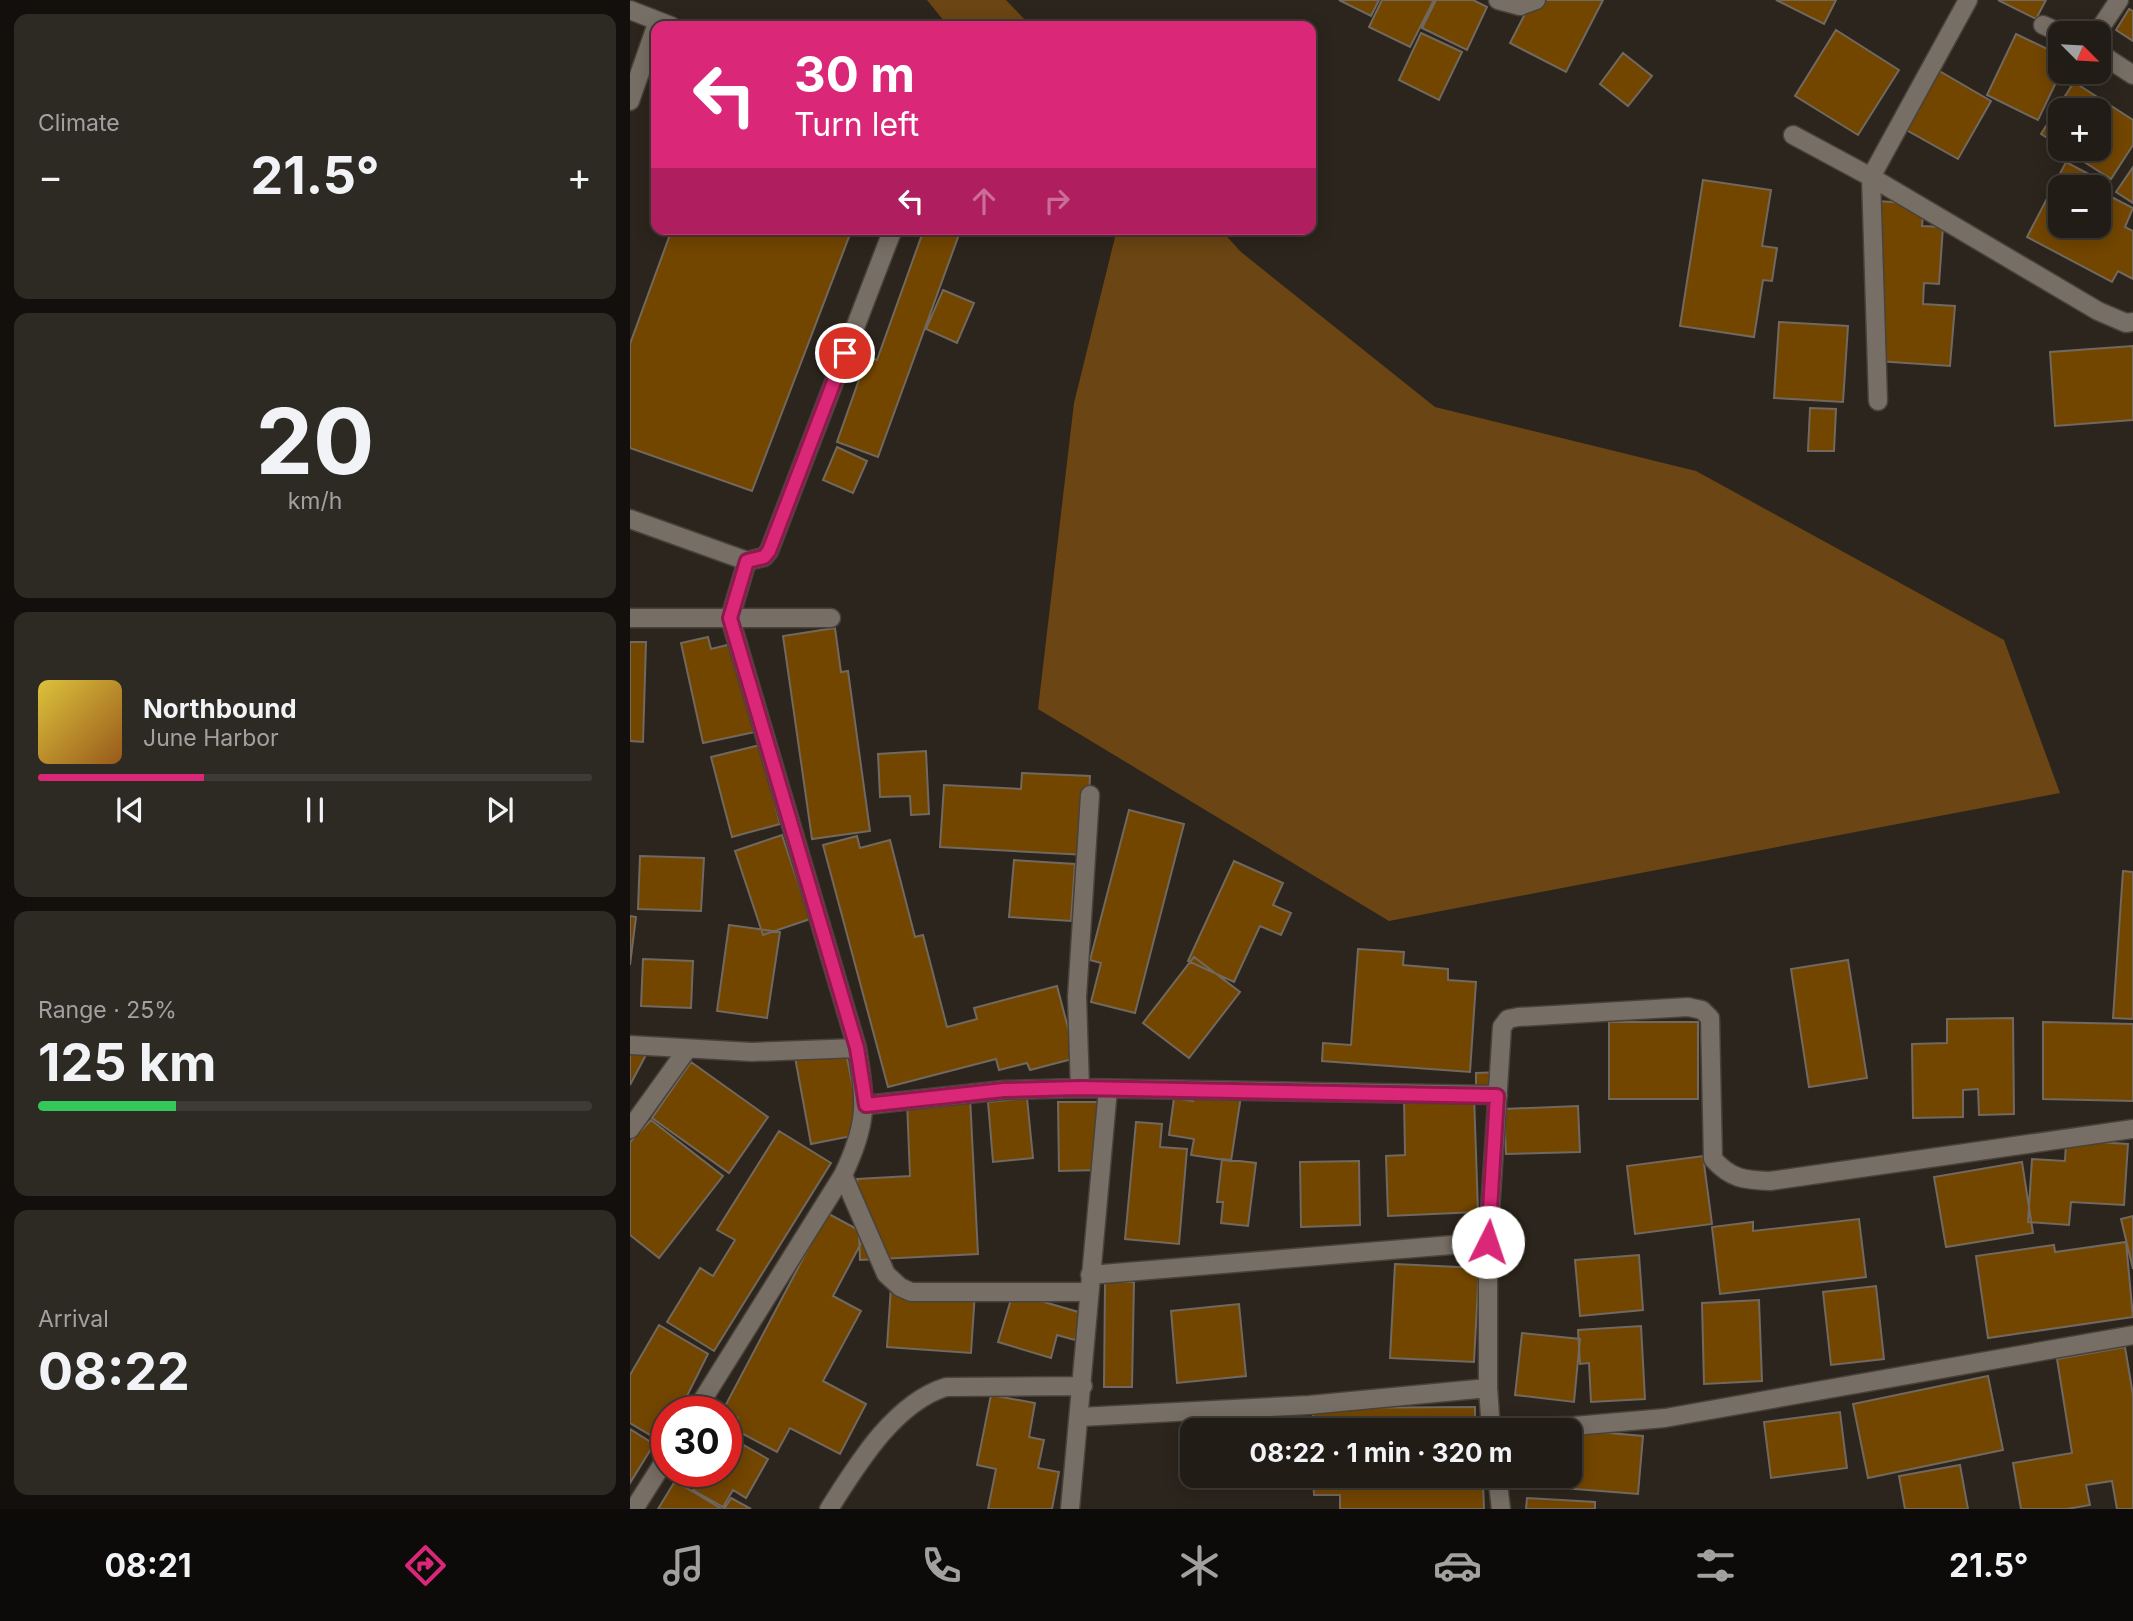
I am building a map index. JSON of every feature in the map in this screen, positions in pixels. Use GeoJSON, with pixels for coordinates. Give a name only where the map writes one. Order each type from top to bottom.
{"type":"FeatureCollection","features":[{"type":"Feature","properties":{"kind":"street"},"geometry":{"type":"LineString","coordinates":[[1499,0],[1520,6],[1536,0]]}},
{"type":"Feature","properties":{"kind":"street"},"geometry":{"type":"LineString","coordinates":[[1878,401],[1871,177],[1968,0]]}},
{"type":"Feature","properties":{"kind":"street"},"geometry":{"type":"LineString","coordinates":[[2105,21],[2119,0]]}},
{"type":"Feature","properties":{"kind":"street"},"geometry":{"type":"LineString","coordinates":[[630,10],[657,21]]}},
{"type":"Feature","properties":{"kind":"street"},"geometry":{"type":"LineString","coordinates":[[2043,25],[2048,27]]}},
{"type":"Feature","properties":{"kind":"street"},"geometry":{"type":"LineString","coordinates":[[630,101],[651,53]]}},
{"type":"Feature","properties":{"kind":"street"},"geometry":{"type":"LineString","coordinates":[[2111,60],[2133,75]]}},
{"type":"Feature","properties":{"kind":"street"},"geometry":{"type":"LineString","coordinates":[[1793,135],[1871,177],[2098,311],[2126,323],[2133,322]]}},
{"type":"Feature","properties":{"kind":"street"},"geometry":{"type":"LineString","coordinates":[[630,519],[747,561],[764,557],[769,551],[891,235]]}},
{"type":"Feature","properties":{"kind":"street"},"geometry":{"type":"LineString","coordinates":[[705,1396],[843,1175],[858,1144],[866,1105],[857,1048],[730,618],[747,561]]}},
{"type":"Feature","properties":{"kind":"street"},"geometry":{"type":"LineString","coordinates":[[630,618],[831,618]]}},
{"type":"Feature","properties":{"kind":"street"},"geometry":{"type":"LineString","coordinates":[[1080,1088],[1077,997],[1090,795]]}},
{"type":"Feature","properties":{"kind":"street"},"geometry":{"type":"LineString","coordinates":[[1490,1418],[1488,1242],[1502,1027],[1507,1020],[1688,1007],[1702,1010],[1710,1018],[1713,1159],[1724,1172],[1738,1180],[1770,1181],[2133,1129]]}},
{"type":"Feature","properties":{"kind":"street"},"geometry":{"type":"LineString","coordinates":[[630,1045],[686,1051],[752,1052],[857,1048]]}},
{"type":"Feature","properties":{"kind":"street"},"geometry":{"type":"LineString","coordinates":[[630,1129],[686,1051]]}},
{"type":"Feature","properties":{"kind":"street"},"geometry":{"type":"LineString","coordinates":[[866,1105],[1004,1090],[1080,1088],[1497,1096]]}},
{"type":"Feature","properties":{"kind":"street"},"geometry":{"type":"LineString","coordinates":[[1070,1509],[1108,1089]]}},
{"type":"Feature","properties":{"kind":"street"},"geometry":{"type":"LineString","coordinates":[[843,1175],[886,1274],[900,1287],[911,1292],[1089,1284],[1488,1242]]}},
{"type":"Feature","properties":{"kind":"street"},"geometry":{"type":"LineString","coordinates":[[1582,1425],[1665,1418],[2133,1335]]}},
{"type":"Feature","properties":{"kind":"street"},"geometry":{"type":"LineString","coordinates":[[829,1509],[897,1415],[930,1392],[946,1387],[1083,1386]]}},
{"type":"Feature","properties":{"kind":"street"},"geometry":{"type":"LineString","coordinates":[[1080,1418],[1309,1405],[1488,1388]]}},
{"type":"Feature","properties":{"kind":"street"},"geometry":{"type":"LineString","coordinates":[[634,1509],[651,1482]]}},
{"type":"Feature","properties":{"kind":"street"},"geometry":{"type":"LineString","coordinates":[[1499,1488],[1501,1509]]}},
{"type":"Feature","properties":{"kind":"shaded area"},"geometry":{"type":"Polygon","coordinates":[[[927,0],[1006,0],[1026,21],[944,21],[927,0]]]}},
{"type":"Feature","properties":{"kind":"shaded area"},"geometry":{"type":"Polygon","coordinates":[[[1116,235],[1225,235],[1241,252],[1435,407],[1696,471],[2004,640],[2060,793],[1389,921],[1038,709],[1074,403],[1116,235]]]}},
{"type":"Feature","properties":{"kind":"building"},"geometry":{"type":"Polygon","coordinates":[[[1339,0],[1379,0],[1371,16],[1339,0]]]}},
{"type":"Feature","properties":{"kind":"building"},"geometry":{"type":"Polygon","coordinates":[[[1382,0],[1434,0],[1410,47],[1369,27],[1382,0]]]}},
{"type":"Feature","properties":{"kind":"building"},"geometry":{"type":"Polygon","coordinates":[[[1436,0],[1473,0],[1487,7],[1467,50],[1422,28],[1436,0]]]}},
{"type":"Feature","properties":{"kind":"building"},"geometry":{"type":"Polygon","coordinates":[[[1532,0],[1603,0],[1566,72],[1510,43],[1532,0]]]}},
{"type":"Feature","properties":{"kind":"building"},"geometry":{"type":"Polygon","coordinates":[[[1776,0],[1836,0],[1824,24],[1776,0]]]}},
{"type":"Feature","properties":{"kind":"building"},"geometry":{"type":"Polygon","coordinates":[[[1998,0],[2046,0],[2036,19],[1998,0]]]}},
{"type":"Feature","properties":{"kind":"building"},"geometry":{"type":"Polygon","coordinates":[[[2129,9],[2133,11],[2133,41],[2116,30],[2129,9]]]}},
{"type":"Feature","properties":{"kind":"building"},"geometry":{"type":"Polygon","coordinates":[[[1836,30],[1899,70],[1858,135],[1795,96],[1836,30]]]}},
{"type":"Feature","properties":{"kind":"building"},"geometry":{"type":"Polygon","coordinates":[[[1421,33],[1462,52],[1439,100],[1399,80],[1421,33]]]}},
{"type":"Feature","properties":{"kind":"building"},"geometry":{"type":"Polygon","coordinates":[[[2016,34],[2048,49],[2048,84],[2055,84],[2038,120],[1987,95],[2016,34]]]}},
{"type":"Feature","properties":{"kind":"building"},"geometry":{"type":"Polygon","coordinates":[[[1623,53],[1652,76],[1628,106],[1600,84],[1623,53]]]}},
{"type":"Feature","properties":{"kind":"building"},"geometry":{"type":"Polygon","coordinates":[[[1936,69],[1991,101],[1958,159],[1903,128],[1936,69]]]}},
{"type":"Feature","properties":{"kind":"building"},"geometry":{"type":"Polygon","coordinates":[[[2073,84],[2077,84],[2099,98],[2064,98],[2073,84]]]}},
{"type":"Feature","properties":{"kind":"building"},"geometry":{"type":"Polygon","coordinates":[[[2111,106],[2133,120],[2133,145],[2111,179],[2111,175],[2105,175],[2083,161],[2111,161],[2111,106]]]}},
{"type":"Feature","properties":{"kind":"building"},"geometry":{"type":"Polygon","coordinates":[[[2048,123],[2048,138],[2041,134],[2048,123]]]}},
{"type":"Feature","properties":{"kind":"building"},"geometry":{"type":"Polygon","coordinates":[[[2066,162],[2090,175],[2059,175],[2066,162]]]}},
{"type":"Feature","properties":{"kind":"building"},"geometry":{"type":"Polygon","coordinates":[[[2133,167],[2133,203],[2116,192],[2133,167]]]}},
{"type":"Feature","properties":{"kind":"building"},"geometry":{"type":"Polygon","coordinates":[[[1703,180],[1771,190],[1762,246],[1777,248],[1772,281],[1763,280],[1754,337],[1680,326],[1703,180]]]}},
{"type":"Feature","properties":{"kind":"building"},"geometry":{"type":"Polygon","coordinates":[[[2048,197],[2048,238],[2111,238],[2111,197],[2133,208],[2125,227],[2133,231],[2133,279],[2118,271],[2112,282],[2027,237],[2048,197]]]}},
{"type":"Feature","properties":{"kind":"building"},"geometry":{"type":"Polygon","coordinates":[[[1877,201],[1924,204],[1922,226],[1943,227],[1939,284],[1924,283],[1923,304],[1955,306],[1950,366],[1877,361],[1883,273],[1872,272],[1877,201]]]}},
{"type":"Feature","properties":{"kind":"building"},"geometry":{"type":"Polygon","coordinates":[[[670,235],[850,235],[752,491],[630,448],[630,344],[670,235]]]}},
{"type":"Feature","properties":{"kind":"building"},"geometry":{"type":"Polygon","coordinates":[[[922,235],[959,235],[878,457],[837,442],[867,357],[877,360],[922,235]]]}},
{"type":"Feature","properties":{"kind":"building"},"geometry":{"type":"Polygon","coordinates":[[[943,290],[974,303],[957,343],[926,329],[943,290]]]}},
{"type":"Feature","properties":{"kind":"building"},"geometry":{"type":"Polygon","coordinates":[[[1779,322],[1848,326],[1843,402],[1774,398],[1779,322]]]}},
{"type":"Feature","properties":{"kind":"building"},"geometry":{"type":"Polygon","coordinates":[[[2133,346],[2133,420],[2055,426],[2050,352],[2133,346]]]}},
{"type":"Feature","properties":{"kind":"building"},"geometry":{"type":"Polygon","coordinates":[[[1810,408],[1836,409],[1834,451],[1808,451],[1810,408]]]}},
{"type":"Feature","properties":{"kind":"building"},"geometry":{"type":"Polygon","coordinates":[[[837,447],[867,461],[853,493],[823,480],[837,447]]]}},
{"type":"Feature","properties":{"kind":"building"},"geometry":{"type":"Polygon","coordinates":[[[835,628],[841,672],[848,671],[870,831],[812,839],[783,636],[835,628]]]}},
{"type":"Feature","properties":{"kind":"building"},"geometry":{"type":"Polygon","coordinates":[[[708,637],[711,649],[735,643],[755,732],[703,743],[681,643],[708,637]]]}},
{"type":"Feature","properties":{"kind":"building"},"geometry":{"type":"Polygon","coordinates":[[[630,642],[646,642],[643,742],[630,741],[630,642]]]}},
{"type":"Feature","properties":{"kind":"building"},"geometry":{"type":"Polygon","coordinates":[[[760,745],[780,824],[732,837],[711,757],[760,745]]]}},
{"type":"Feature","properties":{"kind":"building"},"geometry":{"type":"Polygon","coordinates":[[[926,751],[929,814],[911,815],[910,796],[880,797],[878,754],[926,751]]]}},
{"type":"Feature","properties":{"kind":"building"},"geometry":{"type":"Polygon","coordinates":[[[1022,773],[1090,776],[1086,855],[940,847],[944,785],[1021,789],[1022,773]]]}},
{"type":"Feature","properties":{"kind":"building"},"geometry":{"type":"Polygon","coordinates":[[[1129,810],[1184,824],[1135,1013],[1091,1002],[1101,963],[1090,960],[1129,810]]]}},
{"type":"Feature","properties":{"kind":"building"},"geometry":{"type":"Polygon","coordinates":[[[782,835],[810,919],[763,935],[735,851],[782,835]]]}},
{"type":"Feature","properties":{"kind":"building"},"geometry":{"type":"Polygon","coordinates":[[[857,836],[860,848],[890,840],[915,937],[923,935],[947,1027],[977,1019],[974,1008],[1057,986],[1076,1058],[1030,1070],[1027,1063],[999,1070],[996,1059],[888,1087],[823,845],[857,836]]]}},
{"type":"Feature","properties":{"kind":"building"},"geometry":{"type":"Polygon","coordinates":[[[640,856],[704,858],[701,911],[638,909],[640,856]]]}},
{"type":"Feature","properties":{"kind":"building"},"geometry":{"type":"Polygon","coordinates":[[[1014,860],[1075,864],[1071,921],[1009,917],[1014,860]]]}},
{"type":"Feature","properties":{"kind":"building"},"geometry":{"type":"Polygon","coordinates":[[[1234,861],[1283,883],[1273,905],[1291,913],[1281,935],[1260,926],[1234,982],[1188,961],[1234,861]]]}},
{"type":"Feature","properties":{"kind":"building"},"geometry":{"type":"Polygon","coordinates":[[[2123,871],[2133,872],[2133,1019],[2113,1018],[2123,871]]]}},
{"type":"Feature","properties":{"kind":"building"},"geometry":{"type":"Polygon","coordinates":[[[630,916],[636,917],[630,965],[630,916]]]}},
{"type":"Feature","properties":{"kind":"building"},"geometry":{"type":"Polygon","coordinates":[[[729,925],[780,932],[767,1018],[717,1011],[729,925]]]}},
{"type":"Feature","properties":{"kind":"building"},"geometry":{"type":"Polygon","coordinates":[[[1358,949],[1404,952],[1403,965],[1448,969],[1448,980],[1476,982],[1470,1072],[1322,1061],[1323,1043],[1351,1045],[1358,949]]]}},
{"type":"Feature","properties":{"kind":"building"},"geometry":{"type":"Polygon","coordinates":[[[1194,957],[1240,992],[1189,1058],[1143,1023],[1194,957]]]}},
{"type":"Feature","properties":{"kind":"building"},"geometry":{"type":"Polygon","coordinates":[[[643,959],[693,961],[691,1008],[641,1006],[643,959]]]}},
{"type":"Feature","properties":{"kind":"building"},"geometry":{"type":"Polygon","coordinates":[[[1848,960],[1867,1078],[1809,1087],[1791,969],[1848,960]]]}},
{"type":"Feature","properties":{"kind":"building"},"geometry":{"type":"Polygon","coordinates":[[[2013,1018],[2014,1114],[1979,1115],[1978,1089],[1963,1090],[1963,1117],[1913,1118],[1912,1044],[1947,1043],[1947,1019],[2013,1018]]]}},
{"type":"Feature","properties":{"kind":"building"},"geometry":{"type":"Polygon","coordinates":[[[1609,1022],[1698,1022],[1698,1099],[1609,1099],[1609,1022]]]}},
{"type":"Feature","properties":{"kind":"building"},"geometry":{"type":"Polygon","coordinates":[[[2043,1022],[2133,1024],[2133,1101],[2043,1099],[2043,1022]]]}},
{"type":"Feature","properties":{"kind":"building"},"geometry":{"type":"Polygon","coordinates":[[[844,1042],[862,1134],[811,1144],[794,1052],[844,1042]]]}},
{"type":"Feature","properties":{"kind":"building"},"geometry":{"type":"Polygon","coordinates":[[[630,1046],[647,1053],[630,1085],[630,1046]]]}},
{"type":"Feature","properties":{"kind":"building"},"geometry":{"type":"Polygon","coordinates":[[[691,1062],[768,1117],[729,1173],[652,1118],[691,1062]]]}},
{"type":"Feature","properties":{"kind":"building"},"geometry":{"type":"Polygon","coordinates":[[[1501,1072],[1501,1092],[1476,1092],[1476,1073],[1501,1072]]]}},
{"type":"Feature","properties":{"kind":"building"},"geometry":{"type":"Polygon","coordinates":[[[1195,1090],[1241,1096],[1231,1161],[1191,1155],[1194,1139],[1169,1135],[1174,1098],[1193,1101],[1195,1090]]]}},
{"type":"Feature","properties":{"kind":"building"},"geometry":{"type":"Polygon","coordinates":[[[1474,1095],[1478,1212],[1388,1216],[1386,1156],[1405,1155],[1404,1098],[1474,1095]]]}},
{"type":"Feature","properties":{"kind":"building"},"geometry":{"type":"Polygon","coordinates":[[[970,1097],[978,1254],[860,1260],[857,1179],[910,1176],[907,1101],[970,1097]]]}},
{"type":"Feature","properties":{"kind":"building"},"geometry":{"type":"Polygon","coordinates":[[[1027,1098],[1033,1158],[993,1162],[988,1102],[1027,1098]]]}},
{"type":"Feature","properties":{"kind":"building"},"geometry":{"type":"Polygon","coordinates":[[[1058,1102],[1100,1102],[1100,1170],[1059,1171],[1058,1102]]]}},
{"type":"Feature","properties":{"kind":"building"},"geometry":{"type":"Polygon","coordinates":[[[1578,1106],[1580,1152],[1506,1154],[1504,1109],[1578,1106]]]}},
{"type":"Feature","properties":{"kind":"building"},"geometry":{"type":"Polygon","coordinates":[[[651,1120],[723,1176],[659,1258],[630,1235],[630,1142],[651,1120]]]}},
{"type":"Feature","properties":{"kind":"building"},"geometry":{"type":"Polygon","coordinates":[[[1136,1122],[1162,1124],[1160,1147],[1187,1149],[1179,1244],[1125,1239],[1136,1122]]]}},
{"type":"Feature","properties":{"kind":"building"},"geometry":{"type":"Polygon","coordinates":[[[779,1131],[831,1163],[714,1351],[667,1322],[700,1268],[713,1276],[735,1240],[717,1230],[779,1131]]]}},
{"type":"Feature","properties":{"kind":"building"},"geometry":{"type":"Polygon","coordinates":[[[2066,1140],[2128,1144],[2124,1205],[2071,1202],[2069,1225],[2028,1222],[2032,1159],[2065,1161],[2066,1140]]]}},
{"type":"Feature","properties":{"kind":"building"},"geometry":{"type":"Polygon","coordinates":[[[1703,1156],[1712,1224],[1635,1234],[1627,1166],[1703,1156]]]}},
{"type":"Feature","properties":{"kind":"building"},"geometry":{"type":"Polygon","coordinates":[[[1222,1159],[1256,1163],[1248,1226],[1221,1223],[1223,1202],[1217,1202],[1222,1159]]]}},
{"type":"Feature","properties":{"kind":"building"},"geometry":{"type":"Polygon","coordinates":[[[1359,1161],[1360,1225],[1301,1227],[1300,1162],[1359,1161]]]}},
{"type":"Feature","properties":{"kind":"building"},"geometry":{"type":"Polygon","coordinates":[[[2022,1162],[2033,1233],[1946,1247],[1934,1177],[2022,1162]]]}},
{"type":"Feature","properties":{"kind":"building"},"geometry":{"type":"Polygon","coordinates":[[[827,1213],[866,1234],[833,1296],[861,1311],[823,1381],[866,1404],[840,1454],[790,1428],[777,1452],[742,1433],[742,1396],[730,1396],[827,1213]]]}},
{"type":"Feature","properties":{"kind":"building"},"geometry":{"type":"Polygon","coordinates":[[[2133,1216],[2133,1269],[2121,1219],[2133,1216]]]}},
{"type":"Feature","properties":{"kind":"building"},"geometry":{"type":"Polygon","coordinates":[[[1859,1219],[1866,1277],[1720,1294],[1712,1227],[1753,1222],[1753,1231],[1859,1219]]]}},
{"type":"Feature","properties":{"kind":"building"},"geometry":{"type":"Polygon","coordinates":[[[2126,1242],[2133,1317],[1988,1338],[1976,1256],[2054,1245],[2055,1252],[2126,1242]]]}},
{"type":"Feature","properties":{"kind":"building"},"geometry":{"type":"Polygon","coordinates":[[[1639,1255],[1643,1310],[1580,1316],[1575,1260],[1639,1255]]]}},
{"type":"Feature","properties":{"kind":"building"},"geometry":{"type":"Polygon","coordinates":[[[1395,1264],[1479,1268],[1474,1362],[1390,1358],[1395,1264]]]}},
{"type":"Feature","properties":{"kind":"building"},"geometry":{"type":"Polygon","coordinates":[[[1105,1282],[1134,1282],[1132,1387],[1104,1387],[1105,1282]]]}},
{"type":"Feature","properties":{"kind":"building"},"geometry":{"type":"Polygon","coordinates":[[[891,1286],[975,1292],[971,1353],[887,1347],[891,1286]]]}},
{"type":"Feature","properties":{"kind":"building"},"geometry":{"type":"Polygon","coordinates":[[[1876,1286],[1884,1359],[1831,1365],[1823,1292],[1876,1286]]]}},
{"type":"Feature","properties":{"kind":"building"},"geometry":{"type":"Polygon","coordinates":[[[1013,1293],[1082,1313],[1075,1340],[1057,1335],[1051,1358],[998,1342],[1013,1293]]]}},
{"type":"Feature","properties":{"kind":"building"},"geometry":{"type":"Polygon","coordinates":[[[1759,1300],[1762,1381],[1704,1384],[1702,1303],[1759,1300]]]}},
{"type":"Feature","properties":{"kind":"building"},"geometry":{"type":"Polygon","coordinates":[[[1239,1304],[1246,1376],[1177,1383],[1171,1311],[1239,1304]]]}},
{"type":"Feature","properties":{"kind":"building"},"geometry":{"type":"Polygon","coordinates":[[[659,1325],[708,1354],[687,1396],[651,1396],[651,1435],[630,1423],[630,1375],[659,1325]]]}},
{"type":"Feature","properties":{"kind":"building"},"geometry":{"type":"Polygon","coordinates":[[[1641,1326],[1645,1399],[1591,1402],[1589,1363],[1580,1364],[1578,1330],[1641,1326]]]}},
{"type":"Feature","properties":{"kind":"building"},"geometry":{"type":"Polygon","coordinates":[[[1522,1333],[1580,1339],[1574,1402],[1515,1395],[1522,1333]]]}},
{"type":"Feature","properties":{"kind":"building"},"geometry":{"type":"Polygon","coordinates":[[[2125,1347],[2133,1395],[2133,1509],[2117,1509],[2112,1481],[2086,1485],[2090,1505],[2067,1509],[2021,1509],[2013,1463],[2072,1453],[2057,1359],[2125,1347]]]}},
{"type":"Feature","properties":{"kind":"building"},"geometry":{"type":"Polygon","coordinates":[[[1988,1376],[2003,1450],[1868,1478],[1853,1404],[1988,1376]]]}},
{"type":"Feature","properties":{"kind":"building"},"geometry":{"type":"Polygon","coordinates":[[[991,1395],[1035,1403],[1029,1437],[1044,1440],[1038,1468],[1059,1472],[1052,1509],[988,1509],[996,1469],[977,1465],[991,1395]]]}},
{"type":"Feature","properties":{"kind":"building"},"geometry":{"type":"Polygon","coordinates":[[[1475,1407],[1475,1418],[1313,1418],[1313,1408],[1475,1407]]]}},
{"type":"Feature","properties":{"kind":"building"},"geometry":{"type":"Polygon","coordinates":[[[1840,1412],[1847,1468],[1771,1478],[1764,1422],[1840,1412]]]}},
{"type":"Feature","properties":{"kind":"building"},"geometry":{"type":"Polygon","coordinates":[[[630,1429],[651,1442],[651,1449],[630,1483],[630,1429]]]}},
{"type":"Feature","properties":{"kind":"building"},"geometry":{"type":"Polygon","coordinates":[[[1582,1431],[1643,1436],[1638,1494],[1563,1488],[1582,1488],[1582,1431]]]}},
{"type":"Feature","properties":{"kind":"building"},"geometry":{"type":"Polygon","coordinates":[[[742,1444],[768,1459],[746,1498],[733,1490],[723,1507],[693,1490],[695,1487],[742,1487],[742,1444]]]}},
{"type":"Feature","properties":{"kind":"building"},"geometry":{"type":"Polygon","coordinates":[[[1960,1465],[1968,1509],[1905,1509],[1899,1476],[1960,1465]]]}},
{"type":"Feature","properties":{"kind":"building"},"geometry":{"type":"Polygon","coordinates":[[[671,1487],[685,1487],[722,1509],[658,1509],[671,1487]]]}},
{"type":"Feature","properties":{"kind":"building"},"geometry":{"type":"Polygon","coordinates":[[[1314,1488],[1483,1488],[1484,1509],[1340,1509],[1340,1495],[1314,1495],[1314,1488]]]}},
{"type":"Feature","properties":{"kind":"building"},"geometry":{"type":"Polygon","coordinates":[[[731,1498],[751,1509],[724,1509],[731,1498]]]}},
{"type":"Feature","properties":{"kind":"building"},"geometry":{"type":"Polygon","coordinates":[[[1527,1498],[1595,1502],[1595,1509],[1526,1509],[1527,1498]]]}},
{"type":"Feature","properties":{"kind":"route"},"geometry":{"type":"LineString","coordinates":[[845,353],[769,551],[764,557],[747,561],[730,618],[796,849],[857,1048],[866,1105],[1004,1090],[1080,1088],[1497,1096],[1488,1242]]}}]}
